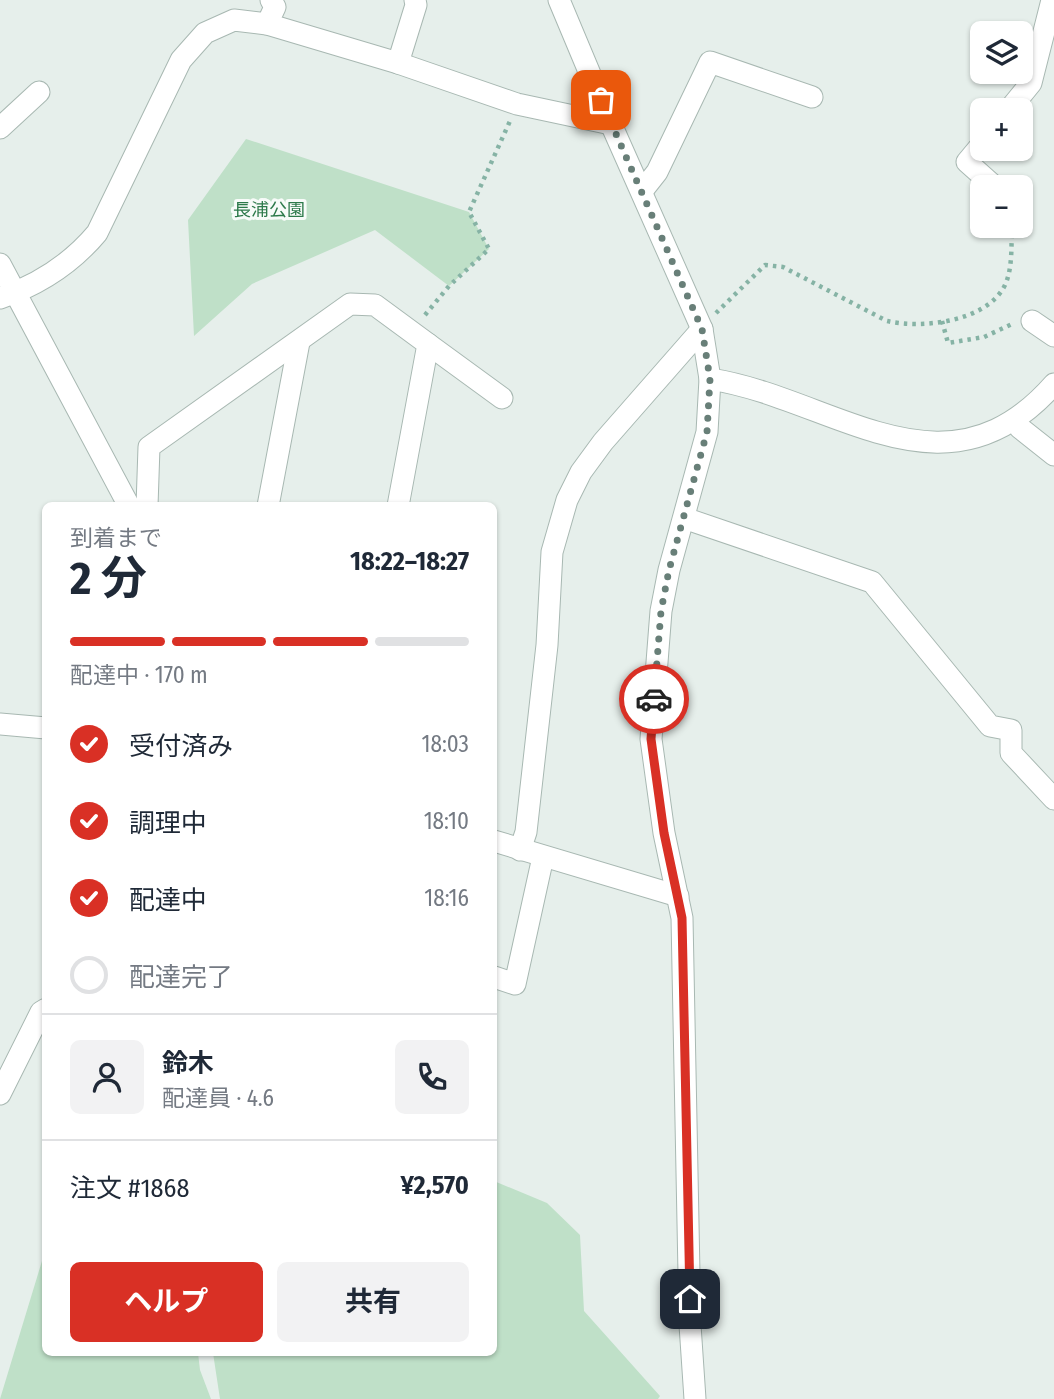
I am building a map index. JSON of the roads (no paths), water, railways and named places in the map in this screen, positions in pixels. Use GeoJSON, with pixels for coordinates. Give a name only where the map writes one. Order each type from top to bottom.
{"type":"FeatureCollection","features":[{"type":"Feature","properties":{"kind":"street"},"geometry":{"type":"LineString","coordinates":[[267,24],[275,7],[271,0]]}},
{"type":"Feature","properties":{"kind":"street"},"geometry":{"type":"LineString","coordinates":[[397,62],[416,5],[415,0]]}},
{"type":"Feature","properties":{"kind":"street"},"geometry":{"type":"LineString","coordinates":[[559,0],[702,329],[710,379],[707,432],[669,570],[661,611],[651,739],[664,833],[682,918],[690,1325],[695,1399]]}},
{"type":"Feature","properties":{"kind":"street"},"geometry":{"type":"LineString","coordinates":[[1019,98],[1031,83],[1052,0]]}},
{"type":"Feature","properties":{"kind":"street"},"geometry":{"type":"LineString","coordinates":[[8,295],[55,272],[80,254],[97,233],[181,60],[205,33],[234,20],[267,24],[397,62],[517,104],[611,124]]}},
{"type":"Feature","properties":{"kind":"street"},"geometry":{"type":"LineString","coordinates":[[642,191],[657,172],[710,62],[812,97]]}},
{"type":"Feature","properties":{"kind":"street"},"geometry":{"type":"LineString","coordinates":[[0,128],[39,92]]}},
{"type":"Feature","properties":{"kind":"street"},"geometry":{"type":"LineString","coordinates":[[970,158],[967,162],[982,175]]}},
{"type":"Feature","properties":{"kind":"street"},"geometry":{"type":"LineString","coordinates":[[0,264],[8,295],[127,502]]}},
{"type":"Feature","properties":{"kind":"street"},"geometry":{"type":"LineString","coordinates":[[146,502],[149,447],[349,304],[375,305],[502,398]]}},
{"type":"Feature","properties":{"kind":"street"},"geometry":{"type":"LineString","coordinates":[[1032,321],[1054,336]]}},
{"type":"Feature","properties":{"kind":"street"},"geometry":{"type":"LineString","coordinates":[[520,850],[526,832],[547,646],[552,551],[567,500],[581,472],[603,442],[702,329]]}},
{"type":"Feature","properties":{"kind":"street"},"geometry":{"type":"LineString","coordinates":[[269,502],[299,342]]}},
{"type":"Feature","properties":{"kind":"street"},"geometry":{"type":"LineString","coordinates":[[399,502],[428,345]]}},
{"type":"Feature","properties":{"kind":"street"},"geometry":{"type":"LineString","coordinates":[[710,379],[738,383],[874,433],[915,442],[941,443],[969,440],[1016,420],[1054,384]]}},
{"type":"Feature","properties":{"kind":"street"},"geometry":{"type":"LineString","coordinates":[[1016,420],[1020,428],[1054,455]]}},
{"type":"Feature","properties":{"kind":"street"},"geometry":{"type":"LineString","coordinates":[[684,518],[872,582],[990,726],[1011,730],[1011,752],[1054,799]]}},
{"type":"Feature","properties":{"kind":"street"},"geometry":{"type":"LineString","coordinates":[[0,724],[42,728]]}},
{"type":"Feature","properties":{"kind":"street"},"geometry":{"type":"LineString","coordinates":[[497,842],[678,896]]}},
{"type":"Feature","properties":{"kind":"street"},"geometry":{"type":"LineString","coordinates":[[497,978],[515,984],[543,857]]}},
{"type":"Feature","properties":{"kind":"street"},"geometry":{"type":"LineString","coordinates":[[0,1094],[42,1011]]}},
{"type":"Feature","properties":{"kind":"park label","name":"長浦公園"},"geometry":{"type":"Point","coordinates":[269,210]}}]}
